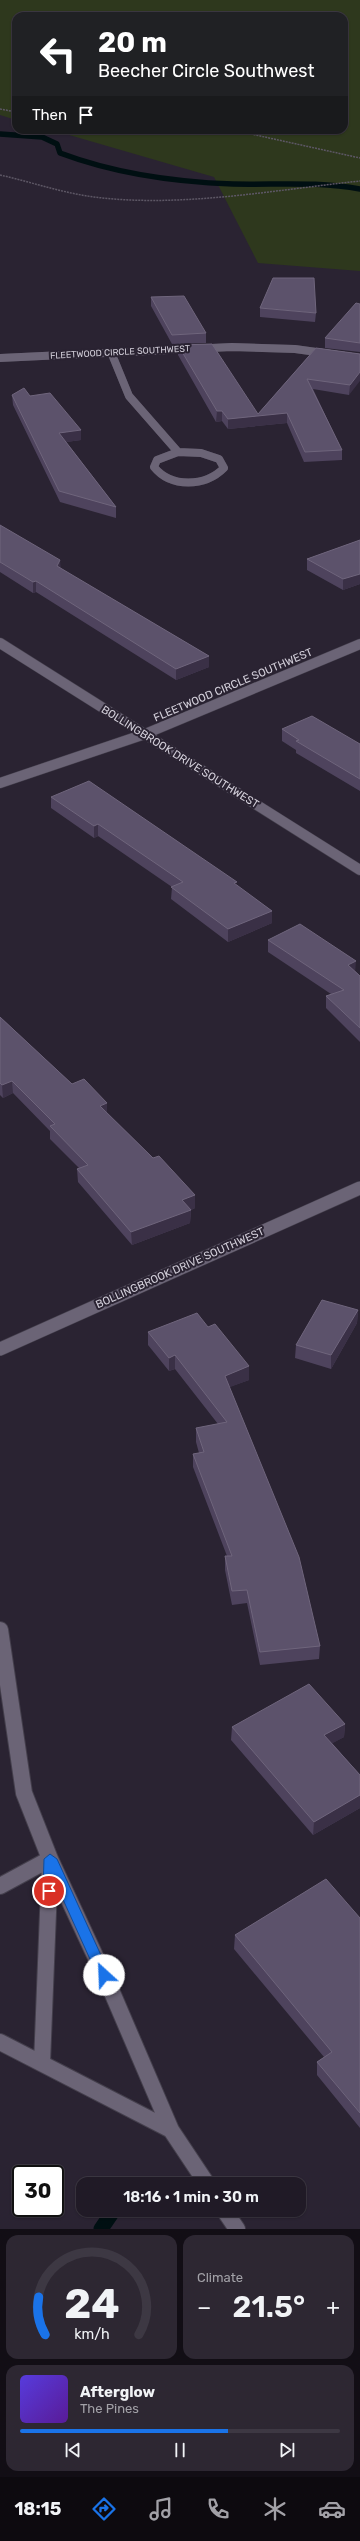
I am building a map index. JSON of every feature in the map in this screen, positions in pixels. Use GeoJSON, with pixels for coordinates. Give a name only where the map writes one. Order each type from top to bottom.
{"type":"FeatureCollection","features":[{"type":"Feature","properties":{"kind":"street","name":"FLEETWOOD CIRCLE SOUTHWEST"},"geometry":{"type":"LineString","coordinates":[[0,358],[232,347],[295,349],[360,358]]}},
{"type":"Feature","properties":{"kind":"street"},"geometry":{"type":"LineString","coordinates":[[111,352],[117,375],[128,398],[178,452],[211,455],[223,463],[224,468],[214,477],[194,481],[171,479],[156,472],[154,467],[155,462],[160,458],[178,452]]}},
{"type":"Feature","properties":{"kind":"street","name":"BOLLINGBROOK DRIVE SOUTHWEST"},"geometry":{"type":"LineString","coordinates":[[0,643],[360,870]]}},
{"type":"Feature","properties":{"kind":"street","name":"FLEETWOOD CIRCLE SOUTHWEST"},"geometry":{"type":"LineString","coordinates":[[0,784],[145,734],[360,644]]}},
{"type":"Feature","properties":{"kind":"street","name":"BOLLINGBROOK DRIVE SOUTHWEST"},"geometry":{"type":"LineString","coordinates":[[0,1348],[360,1188]]}},
{"type":"Feature","properties":{"kind":"street"},"geometry":{"type":"LineString","coordinates":[[0,1630],[24,1793],[50,1859],[111,1990],[171,2130],[202,2177]]}},
{"type":"Feature","properties":{"kind":"street"},"geometry":{"type":"LineString","coordinates":[[0,1886],[50,1859]]}},
{"type":"Feature","properties":{"kind":"street"},"geometry":{"type":"LineString","coordinates":[[42,2064],[50,1859]]}},
{"type":"Feature","properties":{"kind":"street"},"geometry":{"type":"LineString","coordinates":[[0,2042],[171,2130]]}},
{"type":"Feature","properties":{"kind":"street"},"geometry":{"type":"LineString","coordinates":[[229,2217],[237,2229]]}},
{"type":"Feature","properties":{"kind":"path"},"geometry":{"type":"LineString","coordinates":[[0,109],[12,111]]}},
{"type":"Feature","properties":{"kind":"path"},"geometry":{"type":"LineString","coordinates":[[251,134],[360,158]]}},
{"type":"Feature","properties":{"kind":"path"},"geometry":{"type":"LineString","coordinates":[[0,175],[37,185],[113,199],[176,200],[360,181]]}},
{"type":"Feature","properties":{"kind":"green space"},"geometry":{"type":"Polygon","coordinates":[[[0,0],[360,0],[360,271],[258,263],[214,177],[66,134],[348,134],[348,12],[12,12],[12,119],[0,115],[0,0]]]}},
{"type":"Feature","properties":{"kind":"building"},"geometry":{"type":"Polygon","coordinates":[[[273,278],[314,278],[316,313],[260,308],[273,278]]]}},
{"type":"Feature","properties":{"kind":"building"},"geometry":{"type":"Polygon","coordinates":[[[184,296],[206,333],[172,335],[151,297],[184,296]]]}},
{"type":"Feature","properties":{"kind":"building"},"geometry":{"type":"Polygon","coordinates":[[[356,303],[360,304],[360,343],[325,338],[356,303]]]}},
{"type":"Feature","properties":{"kind":"building"},"geometry":{"type":"Polygon","coordinates":[[[212,344],[258,414],[316,348],[360,354],[360,372],[350,385],[307,379],[342,450],[305,452],[287,413],[228,419],[222,411],[217,411],[178,345],[212,344]]]}},
{"type":"Feature","properties":{"kind":"building"},"geometry":{"type":"Polygon","coordinates":[[[24,388],[30,396],[50,393],[81,430],[59,433],[116,507],[59,491],[12,395],[24,388]]]}},
{"type":"Feature","properties":{"kind":"building"},"geometry":{"type":"Polygon","coordinates":[[[0,525],[60,560],[57,566],[209,656],[176,669],[36,581],[33,582],[0,562],[0,525]]]}},
{"type":"Feature","properties":{"kind":"building"},"geometry":{"type":"Polygon","coordinates":[[[360,540],[360,574],[343,579],[307,559],[360,540]]]}},
{"type":"Feature","properties":{"kind":"building"},"geometry":{"type":"Polygon","coordinates":[[[312,716],[360,744],[360,779],[296,741],[299,740],[282,729],[312,716]]]}},
{"type":"Feature","properties":{"kind":"building"},"geometry":{"type":"Polygon","coordinates":[[[89,781],[237,882],[234,883],[272,911],[228,929],[171,887],[183,882],[98,824],[94,826],[51,797],[89,781]]]}},
{"type":"Feature","properties":{"kind":"building"},"geometry":{"type":"Polygon","coordinates":[[[300,924],[356,961],[348,965],[360,976],[360,1028],[326,996],[344,990],[268,940],[300,924]]]}},
{"type":"Feature","properties":{"kind":"building"},"geometry":{"type":"Polygon","coordinates":[[[0,1017],[72,1084],[84,1079],[107,1103],[100,1106],[153,1158],[159,1156],[195,1195],[182,1200],[191,1210],[131,1232],[77,1169],[88,1165],[50,1126],[55,1124],[12,1081],[2,1085],[0,1083],[0,1017]]]}},
{"type":"Feature","properties":{"kind":"building"},"geometry":{"type":"Polygon","coordinates":[[[322,1300],[358,1310],[331,1355],[296,1345],[322,1300]]]}},
{"type":"Feature","properties":{"kind":"building"},"geometry":{"type":"Polygon","coordinates":[[[197,1313],[208,1327],[215,1324],[249,1366],[225,1376],[299,1557],[320,1646],[260,1652],[247,1590],[232,1591],[225,1556],[232,1556],[193,1454],[204,1452],[196,1428],[227,1422],[175,1355],[169,1358],[148,1332],[197,1313]]]}},
{"type":"Feature","properties":{"kind":"building"},"geometry":{"type":"Polygon","coordinates":[[[309,1684],[345,1724],[324,1735],[360,1775],[360,1795],[314,1822],[232,1727],[309,1684]]]}},
{"type":"Feature","properties":{"kind":"building"},"geometry":{"type":"Polygon","coordinates":[[[326,1879],[360,1918],[360,2113],[317,2062],[332,2052],[235,1935],[326,1879]]]}},
{"type":"Feature","properties":{"kind":"waterway"},"geometry":{"type":"LineString","coordinates":[[0,134],[42,137],[57,144],[60,153],[124,172],[145,176],[211,183],[312,184],[360,189]]}},
{"type":"Feature","properties":{"kind":"waterway"},"geometry":{"type":"LineString","coordinates":[[101,2229],[109,2217]]}},
{"type":"Feature","properties":{"kind":"route"},"geometry":{"type":"LineString","coordinates":[[49,1891],[50,1859],[104,1975]]}}]}
